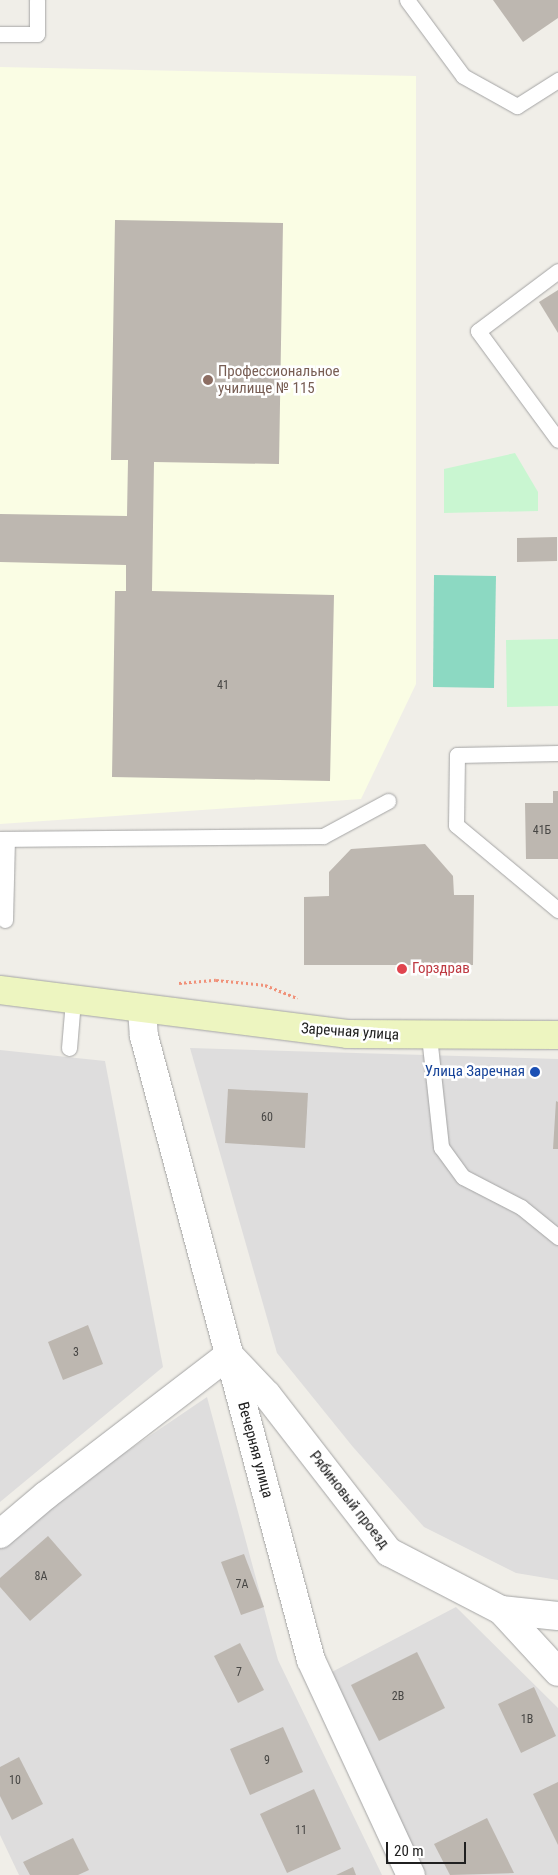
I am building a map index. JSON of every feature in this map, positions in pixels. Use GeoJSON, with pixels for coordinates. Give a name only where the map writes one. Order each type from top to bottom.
{"type":"FeatureCollection","features":[{"type":"Feature","properties":{"kind":"main road","name":"Заречная улица"},"geometry":{"type":"LineString","coordinates":[[0,990],[338,1033],[428,1036],[558,1035]]}},
{"type":"Feature","properties":{"kind":"street","name":"Вечерняя улица"},"geometry":{"type":"LineString","coordinates":[[142,1009],[144,1036],[312,1660],[411,1875]]}},
{"type":"Feature","properties":{"kind":"street"},"geometry":{"type":"LineString","coordinates":[[0,1534],[45,1496],[229,1355]]}},
{"type":"Feature","properties":{"kind":"street","name":"Рябиновый проезд"},"geometry":{"type":"LineString","coordinates":[[229,1355],[267,1395],[389,1552],[500,1610],[558,1616]]}},
{"type":"Feature","properties":{"kind":"street"},"geometry":{"type":"LineString","coordinates":[[500,1610],[558,1672]]}},
{"type":"Feature","properties":{"kind":"lane"},"geometry":{"type":"LineString","coordinates":[[0,34],[37,34],[37,0]]}},
{"type":"Feature","properties":{"kind":"lane"},"geometry":{"type":"LineString","coordinates":[[407,0],[463,76],[518,106],[558,80]]}},
{"type":"Feature","properties":{"kind":"lane"},"geometry":{"type":"LineString","coordinates":[[558,271],[478,331],[558,440]]}},
{"type":"Feature","properties":{"kind":"lane"},"geometry":{"type":"LineString","coordinates":[[558,753],[457,755],[456,824],[558,910]]}},
{"type":"Feature","properties":{"kind":"lane"},"geometry":{"type":"LineString","coordinates":[[5,920],[3,839],[323,836],[388,801]]}},
{"type":"Feature","properties":{"kind":"lane"},"geometry":{"type":"LineString","coordinates":[[69,1048],[73,1000]]}},
{"type":"Feature","properties":{"kind":"lane"},"geometry":{"type":"LineString","coordinates":[[428,1036],[441,1147],[463,1177],[521,1207],[558,1237]]}},
{"type":"Feature","properties":{"kind":"path"},"geometry":{"type":"LineString","coordinates":[[172,984],[216,980],[265,985],[305,1002]]}},
{"type":"Feature","properties":{"kind":"shaded area","name":"Профессиональное училище № 115"},"geometry":{"type":"Polygon","coordinates":[[[0,67],[416,76],[416,684],[361,799],[0,824],[0,67]]]}},
{"type":"Feature","properties":{"kind":"shaded area"},"geometry":{"type":"Polygon","coordinates":[[[190,1048],[558,1059],[558,1580],[516,1573],[424,1527],[353,1447],[277,1353],[190,1048]]]}},
{"type":"Feature","properties":{"kind":"shaded area"},"geometry":{"type":"Polygon","coordinates":[[[0,1050],[105,1061],[163,1367],[0,1502],[0,1050]]]}},
{"type":"Feature","properties":{"kind":"shaded area"},"geometry":{"type":"Polygon","coordinates":[[[207,1397],[278,1660],[382,1875],[19,1875],[0,1835],[0,1548],[33,1515],[207,1397]]]}},
{"type":"Feature","properties":{"kind":"shaded area"},"geometry":{"type":"Polygon","coordinates":[[[456,1607],[558,1708],[558,1875],[426,1875],[328,1674],[456,1607]]]}},
{"type":"Feature","properties":{"kind":"green space"},"geometry":{"type":"Polygon","coordinates":[[[515,453],[538,492],[538,511],[444,513],[444,469],[515,453]]]}},
{"type":"Feature","properties":{"kind":"green space"},"geometry":{"type":"Polygon","coordinates":[[[434,575],[496,576],[494,688],[433,687],[434,575]]]}},
{"type":"Feature","properties":{"kind":"green space"},"geometry":{"type":"Polygon","coordinates":[[[558,639],[558,706],[507,707],[506,640],[558,639]]]}},
{"type":"Feature","properties":{"kind":"building"},"geometry":{"type":"Polygon","coordinates":[[[493,0],[558,0],[558,18],[523,42],[493,0]]]}},
{"type":"Feature","properties":{"kind":"building"},"geometry":{"type":"Polygon","coordinates":[[[115,220],[283,223],[279,464],[154,462],[152,591],[334,595],[330,781],[112,777],[115,591],[126,591],[126,565],[0,562],[0,514],[127,516],[128,460],[111,460],[115,220]]]}},
{"type":"Feature","properties":{"kind":"building"},"geometry":{"type":"Polygon","coordinates":[[[558,290],[558,333],[539,302],[558,290]]]}},
{"type":"Feature","properties":{"kind":"building"},"geometry":{"type":"Polygon","coordinates":[[[557,537],[557,561],[517,562],[517,538],[557,537]]]}},
{"type":"Feature","properties":{"kind":"building"},"geometry":{"type":"Polygon","coordinates":[[[553,791],[558,791],[558,859],[526,859],[525,803],[553,803],[553,791]]]}},
{"type":"Feature","properties":{"kind":"building"},"geometry":{"type":"Polygon","coordinates":[[[425,844],[453,876],[454,895],[474,895],[473,965],[304,965],[304,897],[329,896],[329,872],[351,849],[425,844]]]}},
{"type":"Feature","properties":{"kind":"building"},"geometry":{"type":"Polygon","coordinates":[[[228,1089],[308,1093],[305,1148],[225,1143],[228,1089]]]}},
{"type":"Feature","properties":{"kind":"building"},"geometry":{"type":"Polygon","coordinates":[[[556,1101],[558,1102],[558,1149],[553,1149],[556,1101]]]}},
{"type":"Feature","properties":{"kind":"building"},"geometry":{"type":"Polygon","coordinates":[[[88,1325],[103,1364],[63,1380],[48,1342],[88,1325]]]}},
{"type":"Feature","properties":{"kind":"building"},"geometry":{"type":"Polygon","coordinates":[[[48,1536],[82,1575],[30,1621],[0,1587],[0,1578],[48,1536]]]}},
{"type":"Feature","properties":{"kind":"building"},"geometry":{"type":"Polygon","coordinates":[[[244,1554],[264,1607],[241,1615],[221,1562],[244,1554]]]}},
{"type":"Feature","properties":{"kind":"building"},"geometry":{"type":"Polygon","coordinates":[[[240,1643],[264,1690],[238,1703],[214,1656],[240,1643]]]}},
{"type":"Feature","properties":{"kind":"building"},"geometry":{"type":"Polygon","coordinates":[[[417,1652],[445,1708],[379,1741],[351,1685],[417,1652]]]}},
{"type":"Feature","properties":{"kind":"building"},"geometry":{"type":"Polygon","coordinates":[[[534,1687],[556,1736],[521,1753],[498,1704],[534,1687]]]}},
{"type":"Feature","properties":{"kind":"building"},"geometry":{"type":"Polygon","coordinates":[[[283,1727],[303,1772],[250,1795],[230,1749],[283,1727]]]}},
{"type":"Feature","properties":{"kind":"building"},"geometry":{"type":"Polygon","coordinates":[[[19,1757],[43,1804],[12,1820],[0,1796],[0,1767],[19,1757]]]}},
{"type":"Feature","properties":{"kind":"building"},"geometry":{"type":"Polygon","coordinates":[[[558,1782],[558,1845],[533,1794],[558,1782]]]}},
{"type":"Feature","properties":{"kind":"building"},"geometry":{"type":"Polygon","coordinates":[[[314,1789],[341,1849],[287,1873],[260,1814],[314,1789]]]}},
{"type":"Feature","properties":{"kind":"building"},"geometry":{"type":"Polygon","coordinates":[[[487,1818],[514,1873],[450,1875],[434,1844],[487,1818]]]}},
{"type":"Feature","properties":{"kind":"building"},"geometry":{"type":"Polygon","coordinates":[[[73,1838],[89,1870],[78,1875],[30,1875],[23,1862],[73,1838]]]}},
{"type":"Feature","properties":{"kind":"building"},"geometry":{"type":"Polygon","coordinates":[[[353,1867],[356,1875],[336,1875],[353,1867]]]}},
{"type":"Feature","properties":{"kind":"place","name":"Профессиональное училище № 115"},"geometry":{"type":"Point","coordinates":[208,380]}},
{"type":"Feature","properties":{"kind":"place","name":"Горздрав"},"geometry":{"type":"Point","coordinates":[402,969]}},
{"type":"Feature","properties":{"kind":"place","name":"Улица Заречная"},"geometry":{"type":"Point","coordinates":[535,1072]}}]}
